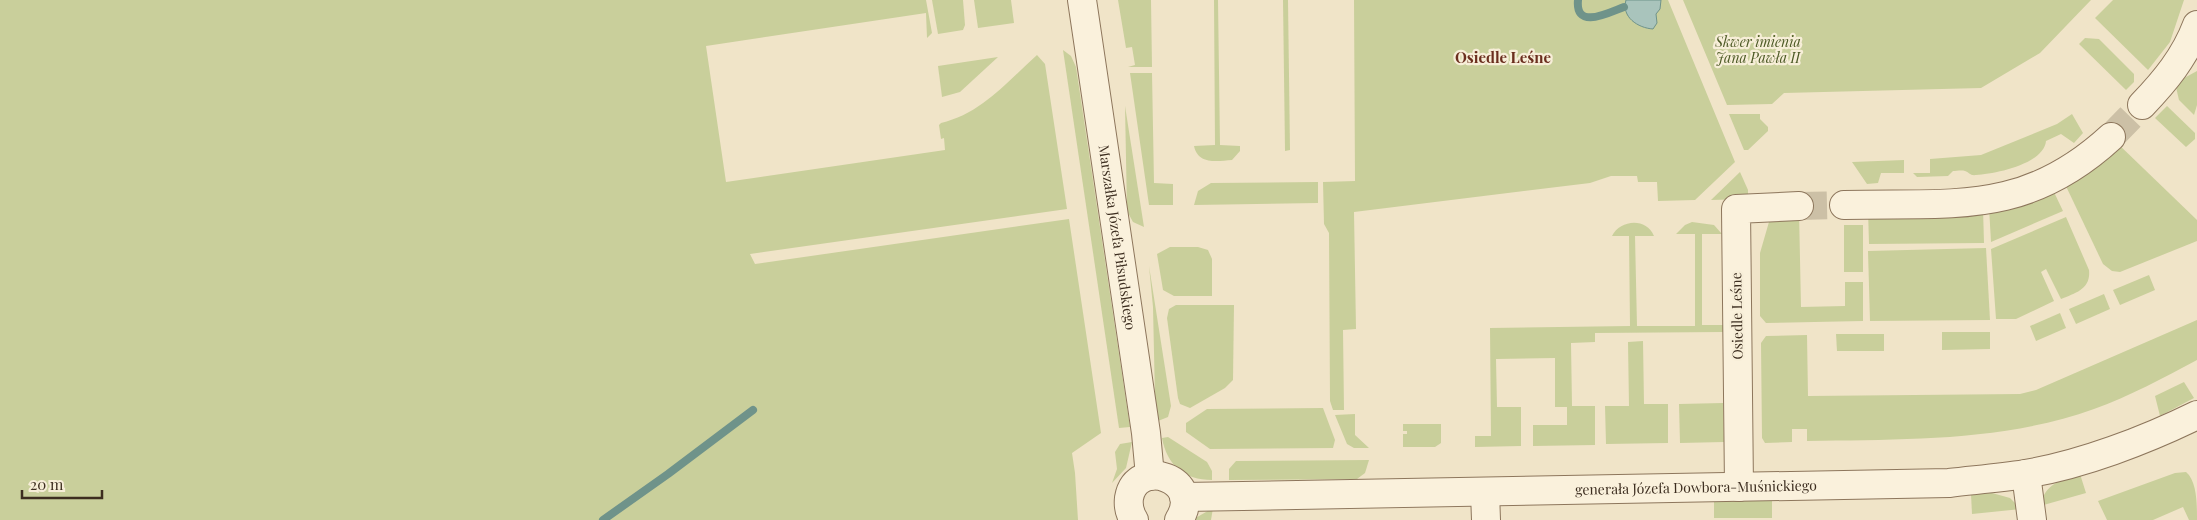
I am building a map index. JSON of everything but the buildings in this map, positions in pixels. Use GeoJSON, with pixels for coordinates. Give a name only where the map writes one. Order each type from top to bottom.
{"type":"FeatureCollection","features":[{"type":"Feature","properties":{"kind":"street","name":"Marszałka Józefa Piłsudskiego"},"geometry":{"type":"LineString","coordinates":[[1082,0],[1146,432],[1150,476]]}},
{"type":"Feature","properties":{"kind":"street"},"geometry":{"type":"LineString","coordinates":[[2142,105],[2176,66],[2192,40],[2197,25]]}},
{"type":"Feature","properties":{"kind":"street"},"geometry":{"type":"LineString","coordinates":[[1844,204],[1975,203],[2017,194],[2056,178],[2088,158],[2111,137]]}},
{"type":"Feature","properties":{"kind":"street","name":"Osiedle Leśne"},"geometry":{"type":"LineString","coordinates":[[1738,486],[1736,209],[1799,206]]}},
{"type":"Feature","properties":{"kind":"street","name":"generała Józefa Dowbora-Muśnickiego"},"geometry":{"type":"LineString","coordinates":[[1181,509],[1485,492],[1949,483],[2026,474],[2096,456],[2161,432],[2197,415]]}},
{"type":"Feature","properties":{"kind":"street"},"geometry":{"type":"LineString","coordinates":[[2026,474],[2032,520]]}},
{"type":"Feature","properties":{"kind":"street"},"geometry":{"type":"LineString","coordinates":[[1134,520],[1129,508],[1130,494],[1140,481],[1150,476],[1169,478],[1179,486],[1181,509]]}},
{"type":"Feature","properties":{"kind":"street"},"geometry":{"type":"LineString","coordinates":[[1485,492],[1486,520]]}},
{"type":"Feature","properties":{"kind":"green space"},"geometry":{"type":"Polygon","coordinates":[[[0,0],[926,0],[932,33],[927,38],[926,13],[706,46],[726,182],[945,150],[944,138],[941,139],[939,125],[969,112],[981,104],[1004,86],[1037,55],[1045,64],[1067,209],[750,254],[755,264],[1069,219],[1101,433],[1072,453],[1078,520],[0,520],[0,0]]]}},
{"type":"Feature","properties":{"kind":"green space"},"geometry":{"type":"Polygon","coordinates":[[[932,0],[963,0],[965,25],[963,30],[938,34],[932,0]]]}},
{"type":"Feature","properties":{"kind":"green space"},"geometry":{"type":"Polygon","coordinates":[[[974,0],[1011,0],[1014,23],[978,28],[974,0]]]}},
{"type":"Feature","properties":{"kind":"green space"},"geometry":{"type":"Polygon","coordinates":[[[1118,0],[1151,0],[1152,67],[1128,67],[1135,65],[1132,47],[1126,48],[1118,0]]]}},
{"type":"Feature","properties":{"kind":"green space"},"geometry":{"type":"Polygon","coordinates":[[[1214,0],[1218,0],[1220,145],[1240,146],[1240,151],[1232,160],[1220,161],[1204,159],[1196,152],[1194,146],[1215,145],[1214,0]]]}},
{"type":"Feature","properties":{"kind":"green space"},"geometry":{"type":"Polygon","coordinates":[[[1283,0],[1288,0],[1290,150],[1285,151],[1283,0]]]}},
{"type":"Feature","properties":{"kind":"green space"},"geometry":{"type":"Polygon","coordinates":[[[1354,0],[1668,0],[1735,162],[1695,200],[1658,201],[1657,182],[1638,182],[1637,176],[1611,176],[1590,183],[1354,212],[1356,329],[1343,330],[1344,410],[1333,410],[1330,401],[1329,233],[1324,224],[1323,182],[1355,181],[1354,0]]]}},
{"type":"Feature","properties":{"kind":"green space","name":"Skwer imienia Jana Pawła II"},"geometry":{"type":"Polygon","coordinates":[[[1683,0],[2091,0],[2040,53],[1981,88],[1784,93],[1772,104],[1727,105],[1683,0]]]}},
{"type":"Feature","properties":{"kind":"green space"},"geometry":{"type":"Polygon","coordinates":[[[2113,0],[2184,0],[2170,42],[2148,70],[2095,18],[2113,0]]]}},
{"type":"Feature","properties":{"kind":"green space"},"geometry":{"type":"Polygon","coordinates":[[[2085,38],[2099,39],[2134,74],[2134,82],[2126,90],[2079,44],[2085,38]]]}},
{"type":"Feature","properties":{"kind":"green space"},"geometry":{"type":"Polygon","coordinates":[[[1063,50],[1071,56],[1076,67],[1130,427],[1119,428],[1063,50]]]}},
{"type":"Feature","properties":{"kind":"green space"},"geometry":{"type":"Polygon","coordinates":[[[998,57],[960,92],[942,97],[938,66],[998,57]]]}},
{"type":"Feature","properties":{"kind":"green space"},"geometry":{"type":"Polygon","coordinates":[[[2197,71],[2197,105],[2194,115],[2179,100],[2175,83],[2197,71]]]}},
{"type":"Feature","properties":{"kind":"green space"},"geometry":{"type":"Polygon","coordinates":[[[1130,73],[1152,73],[1154,183],[1173,184],[1173,205],[1149,205],[1130,73]]]}},
{"type":"Feature","properties":{"kind":"green space"},"geometry":{"type":"Polygon","coordinates":[[[1125,106],[1144,227],[1133,222],[1127,211],[1125,106]]]}},
{"type":"Feature","properties":{"kind":"green space"},"geometry":{"type":"Polygon","coordinates":[[[2167,106],[2195,133],[2195,139],[2186,147],[2155,118],[2167,106]]]}},
{"type":"Feature","properties":{"kind":"green space"},"geometry":{"type":"Polygon","coordinates":[[[1729,114],[1760,114],[1760,119],[1768,127],[1768,131],[1748,150],[1744,150],[1729,114]]]}},
{"type":"Feature","properties":{"kind":"green space"},"geometry":{"type":"Polygon","coordinates":[[[2072,114],[2083,133],[2074,143],[2061,134],[2046,141],[2043,149],[2037,156],[2028,162],[2006,170],[1974,175],[1962,171],[1953,171],[1948,176],[1917,177],[1913,173],[1930,173],[1930,159],[1981,155],[2057,124],[2072,114]]]}},
{"type":"Feature","properties":{"kind":"green space"},"geometry":{"type":"Polygon","coordinates":[[[2115,141],[2197,220],[2197,241],[2120,272],[2112,271],[2103,264],[2064,182],[2115,141]]]}},
{"type":"Feature","properties":{"kind":"green space"},"geometry":{"type":"Polygon","coordinates":[[[1904,160],[1904,173],[1881,173],[1878,183],[1867,184],[1852,162],[1904,160]]]}},
{"type":"Feature","properties":{"kind":"green space"},"geometry":{"type":"Polygon","coordinates":[[[1740,172],[1748,190],[1748,199],[1711,200],[1740,172]]]}},
{"type":"Feature","properties":{"kind":"green space"},"geometry":{"type":"Polygon","coordinates":[[[1318,182],[1318,203],[1194,205],[1198,191],[1211,183],[1318,182]]]}},
{"type":"Feature","properties":{"kind":"green space"},"geometry":{"type":"Polygon","coordinates":[[[2052,188],[2063,211],[1991,242],[1989,207],[2052,188]]]}},
{"type":"Feature","properties":{"kind":"green space"},"geometry":{"type":"Polygon","coordinates":[[[1983,208],[1984,243],[1869,244],[1868,210],[1983,208]]]}},
{"type":"Feature","properties":{"kind":"green space"},"geometry":{"type":"Polygon","coordinates":[[[1799,211],[1801,307],[1845,306],[1845,282],[1863,282],[1863,321],[1766,323],[1760,316],[1760,253],[1771,215],[1799,211]]]}},
{"type":"Feature","properties":{"kind":"green space"},"geometry":{"type":"Polygon","coordinates":[[[2066,217],[2089,270],[2088,282],[2077,292],[2061,299],[2046,269],[2041,272],[2054,301],[2016,319],[1996,319],[1991,249],[2066,217]]]}},
{"type":"Feature","properties":{"kind":"green space"},"geometry":{"type":"Polygon","coordinates":[[[1692,222],[1714,225],[1722,234],[1702,234],[1702,325],[1723,325],[1723,332],[1595,333],[1595,342],[1571,343],[1572,406],[1595,406],[1595,445],[1533,446],[1533,425],[1567,425],[1567,407],[1555,407],[1555,358],[1496,359],[1497,407],[1521,407],[1521,446],[1475,447],[1475,436],[1491,436],[1490,328],[1630,326],[1629,236],[1612,236],[1621,227],[1627,224],[1639,223],[1650,230],[1654,236],[1635,236],[1637,326],[1695,326],[1695,234],[1676,234],[1685,225],[1692,222]]]}},
{"type":"Feature","properties":{"kind":"green space"},"geometry":{"type":"Polygon","coordinates":[[[1844,225],[1863,225],[1863,272],[1844,272],[1844,225]]]}},
{"type":"Feature","properties":{"kind":"green space"},"geometry":{"type":"Polygon","coordinates":[[[1170,247],[1198,247],[1208,250],[1212,259],[1212,296],[1174,296],[1163,290],[1157,254],[1170,247]]]}},
{"type":"Feature","properties":{"kind":"green space"},"geometry":{"type":"Polygon","coordinates":[[[1986,248],[1990,320],[1870,321],[1868,251],[1986,248]]]}},
{"type":"Feature","properties":{"kind":"green space"},"geometry":{"type":"Polygon","coordinates":[[[1149,266],[1171,406],[1168,417],[1158,421],[1155,398],[1153,307],[1149,266]]]}},
{"type":"Feature","properties":{"kind":"green space"},"geometry":{"type":"Polygon","coordinates":[[[2149,275],[2155,290],[2120,305],[2113,290],[2149,275]]]}},
{"type":"Feature","properties":{"kind":"green space"},"geometry":{"type":"Polygon","coordinates":[[[2104,294],[2110,309],[2076,324],[2069,309],[2104,294]]]}},
{"type":"Feature","properties":{"kind":"green space"},"geometry":{"type":"Polygon","coordinates":[[[1176,305],[1234,305],[1233,380],[1225,388],[1190,408],[1180,404],[1178,398],[1167,318],[1169,309],[1176,305]]]}},
{"type":"Feature","properties":{"kind":"green space"},"geometry":{"type":"Polygon","coordinates":[[[2060,313],[2066,328],[2036,341],[2030,326],[2060,313]]]}},
{"type":"Feature","properties":{"kind":"green space"},"geometry":{"type":"Polygon","coordinates":[[[2197,320],[2197,360],[2120,398],[2094,409],[2059,420],[2024,428],[1952,437],[1807,441],[1807,429],[1792,429],[1792,442],[1765,443],[1762,438],[1761,343],[1766,336],[1807,335],[1808,396],[2020,394],[2036,390],[2197,320]]]}},
{"type":"Feature","properties":{"kind":"green space"},"geometry":{"type":"Polygon","coordinates":[[[1942,332],[1990,332],[1990,349],[1942,350],[1942,332]]]}},
{"type":"Feature","properties":{"kind":"green space"},"geometry":{"type":"Polygon","coordinates":[[[1836,334],[1884,334],[1884,351],[1837,351],[1836,334]]]}},
{"type":"Feature","properties":{"kind":"green space"},"geometry":{"type":"Polygon","coordinates":[[[1643,341],[1644,404],[1668,404],[1668,443],[1606,444],[1605,406],[1629,406],[1628,342],[1643,341]]]}},
{"type":"Feature","properties":{"kind":"green space"},"geometry":{"type":"Polygon","coordinates":[[[2184,382],[2194,398],[2160,416],[2155,396],[2184,382]]]}},
{"type":"Feature","properties":{"kind":"green space"},"geometry":{"type":"Polygon","coordinates":[[[1723,403],[1724,442],[1680,443],[1679,404],[1723,403]]]}},
{"type":"Feature","properties":{"kind":"green space"},"geometry":{"type":"Polygon","coordinates":[[[1323,408],[1335,440],[1333,448],[1210,449],[1186,432],[1186,423],[1207,409],[1323,408]]]}},
{"type":"Feature","properties":{"kind":"green space"},"geometry":{"type":"Polygon","coordinates":[[[1355,414],[1355,435],[1369,448],[1354,448],[1347,444],[1335,415],[1355,414]]]}},
{"type":"Feature","properties":{"kind":"green space"},"geometry":{"type":"Polygon","coordinates":[[[1403,424],[1441,424],[1441,443],[1435,447],[1403,447],[1403,434],[1407,434],[1407,431],[1403,431],[1403,424]]]}},
{"type":"Feature","properties":{"kind":"green space"},"geometry":{"type":"Polygon","coordinates":[[[1168,437],[1207,462],[1212,471],[1212,480],[1193,477],[1178,469],[1164,448],[1162,438],[1168,437]]]}},
{"type":"Feature","properties":{"kind":"green space"},"geometry":{"type":"Polygon","coordinates":[[[1132,442],[1126,468],[1112,483],[1117,469],[1115,452],[1120,444],[1132,442]]]}},
{"type":"Feature","properties":{"kind":"green space"},"geometry":{"type":"Polygon","coordinates":[[[1369,460],[1365,473],[1357,479],[1229,480],[1229,469],[1236,461],[1369,460]]]}},
{"type":"Feature","properties":{"kind":"green space"},"geometry":{"type":"Polygon","coordinates":[[[2186,472],[2190,476],[2194,487],[2197,520],[2189,520],[2183,507],[2153,520],[2107,520],[2098,501],[2175,473],[2186,472]]]}},
{"type":"Feature","properties":{"kind":"green space"},"geometry":{"type":"Polygon","coordinates":[[[2080,474],[2086,493],[2040,506],[2042,499],[2054,484],[2080,474]]]}},
{"type":"Feature","properties":{"kind":"green space"},"geometry":{"type":"Polygon","coordinates":[[[1992,493],[2010,498],[2021,509],[1972,514],[1971,494],[1992,493]]]}},
{"type":"Feature","properties":{"kind":"green space"},"geometry":{"type":"Polygon","coordinates":[[[1772,498],[1772,518],[1714,518],[1714,499],[1772,498]]]}},
{"type":"Feature","properties":{"kind":"green space"},"geometry":{"type":"Polygon","coordinates":[[[1213,508],[1211,520],[1192,520],[1213,508]]]}},
{"type":"Feature","properties":{"kind":"water"},"geometry":{"type":"Polygon","coordinates":[[[1626,0],[1661,0],[1660,9],[1656,14],[1657,23],[1653,29],[1637,24],[1628,16],[1625,6],[1626,0]]]}},
{"type":"Feature","properties":{"kind":"waterway"},"geometry":{"type":"LineString","coordinates":[[1578,0],[1582,15],[1588,17],[1603,15],[1624,7]]}},
{"type":"Feature","properties":{"kind":"waterway"},"geometry":{"type":"LineString","coordinates":[[603,520],[753,410]]}},
{"type":"Feature","properties":{"kind":"tunnel"},"geometry":{"type":"LineString","coordinates":[[2111,137],[2142,105]]}},
{"type":"Feature","properties":{"kind":"tunnel"},"geometry":{"type":"LineString","coordinates":[[1799,206],[1844,205]]}},
{"type":"Feature","properties":{"kind":"district","name":"Osiedle Leśne"},"geometry":{"type":"Point","coordinates":[1503,58]}}]}
